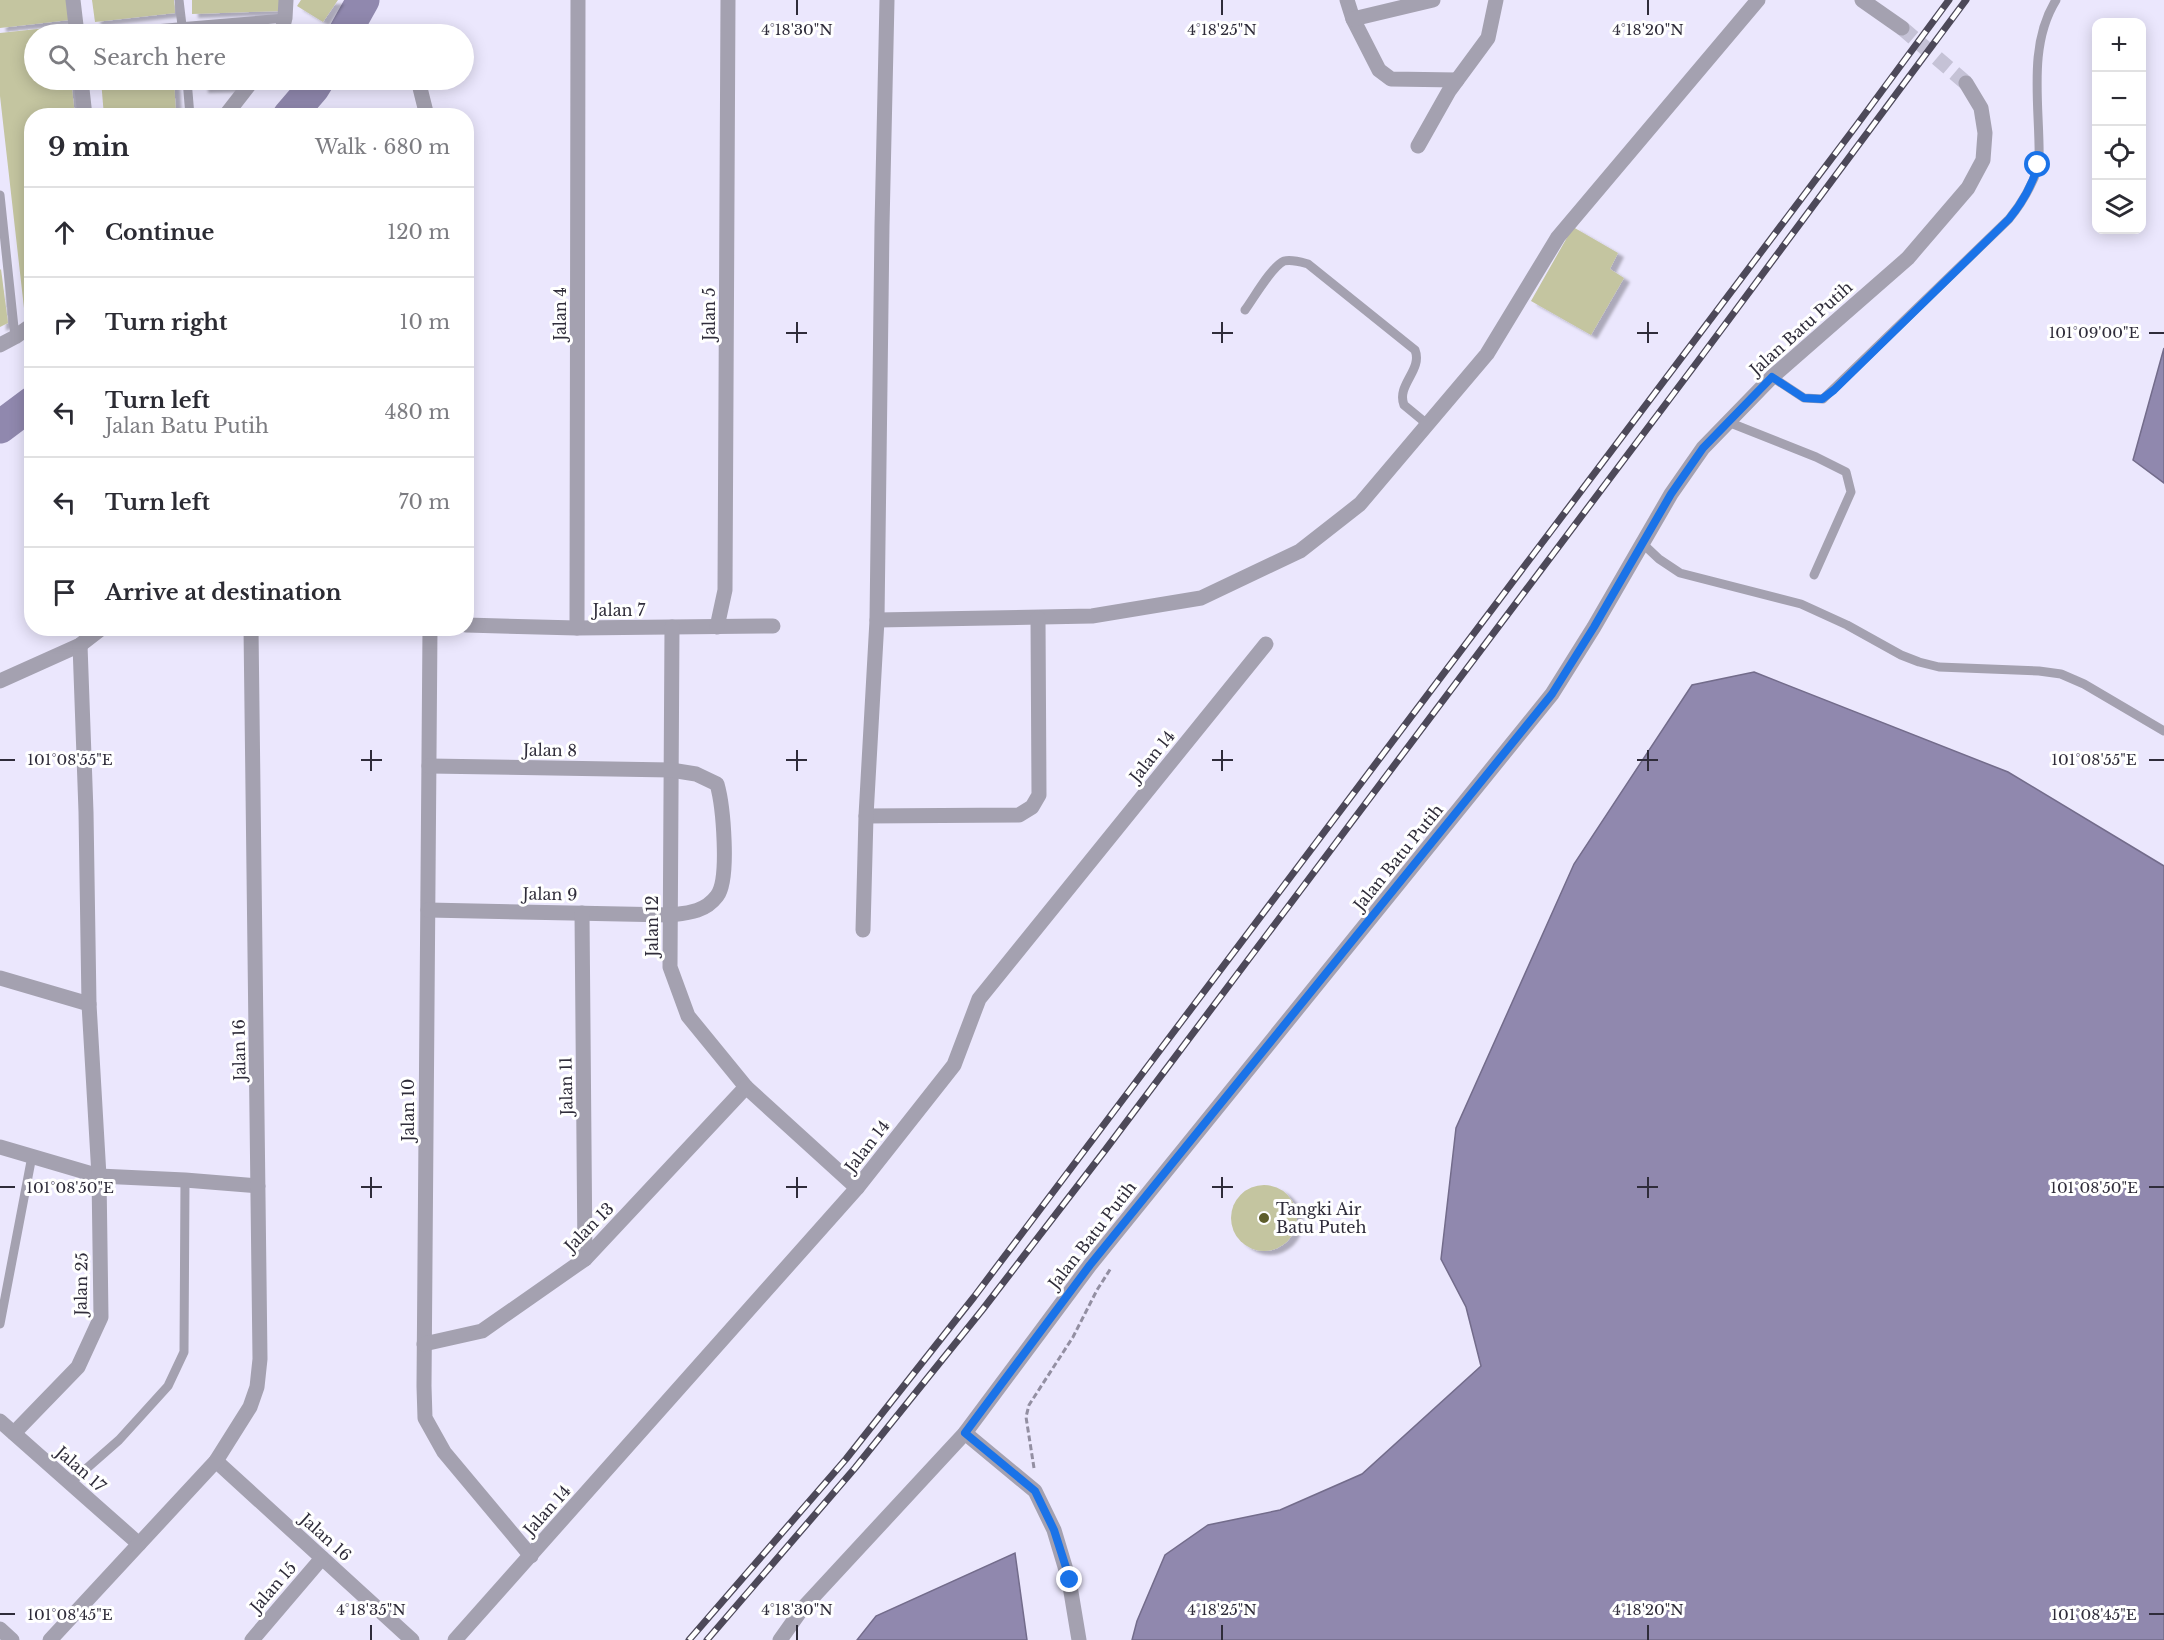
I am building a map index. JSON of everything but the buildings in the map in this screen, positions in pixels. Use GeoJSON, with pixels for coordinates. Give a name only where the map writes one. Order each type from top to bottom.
{"type":"FeatureCollection","features":[{"type":"Feature","properties":{"kind":"street"},"geometry":{"type":"LineString","coordinates":[[73,0],[76,24]]}},
{"type":"Feature","properties":{"kind":"street"},"geometry":{"type":"LineString","coordinates":[[284,24],[286,0]]}},
{"type":"Feature","properties":{"kind":"street","name":"Jalan 4"},"geometry":{"type":"LineString","coordinates":[[577,628],[578,0]]}},
{"type":"Feature","properties":{"kind":"street","name":"Jalan 5"},"geometry":{"type":"LineString","coordinates":[[717,627],[725,590],[728,0]]}},
{"type":"Feature","properties":{"kind":"street"},"geometry":{"type":"LineString","coordinates":[[863,930],[866,816],[877,620],[887,0]]}},
{"type":"Feature","properties":{"kind":"street"},"geometry":{"type":"LineString","coordinates":[[1347,0],[1353,19],[1379,70],[1391,79],[1457,81]]}},
{"type":"Feature","properties":{"kind":"street"},"geometry":{"type":"LineString","coordinates":[[1353,19],[1433,0]]}},
{"type":"Feature","properties":{"kind":"street"},"geometry":{"type":"LineString","coordinates":[[1418,146],[1449,91],[1488,38],[1496,0]]}},
{"type":"Feature","properties":{"kind":"street"},"geometry":{"type":"LineString","coordinates":[[877,620],[1092,616],[1201,598],[1300,551],[1360,504],[1487,354],[1558,237],[1758,0]]}},
{"type":"Feature","properties":{"kind":"street"},"geometry":{"type":"LineString","coordinates":[[1862,0],[1902,28]]}},
{"type":"Feature","properties":{"kind":"street","name":"Jalan Batu Putih"},"geometry":{"type":"LineString","coordinates":[[780,1640],[802,1609],[965,1433],[1090,1265],[1552,694],[1594,627],[1671,494],[1703,448],[1772,377],[1908,258],[1968,188],[1983,160],[1985,133],[1981,108],[1966,83]]}},
{"type":"Feature","properties":{"kind":"street"},"geometry":{"type":"LineString","coordinates":[[82,90],[84,108]]}},
{"type":"Feature","properties":{"kind":"street"},"geometry":{"type":"LineString","coordinates":[[231,108],[245,90]]}},
{"type":"Feature","properties":{"kind":"street"},"geometry":{"type":"LineString","coordinates":[[420,90],[425,108]]}},
{"type":"Feature","properties":{"kind":"street"},"geometry":{"type":"LineString","coordinates":[[0,345],[24,331]]}},
{"type":"Feature","properties":{"kind":"street"},"geometry":{"type":"LineString","coordinates":[[866,816],[1019,815],[1032,807],[1038,795],[1038,618]]}},
{"type":"Feature","properties":{"kind":"street","name":"Jalan 7"},"geometry":{"type":"LineString","coordinates":[[474,625],[577,628],[773,626]]}},
{"type":"Feature","properties":{"kind":"street","name":"Jalan 12"},"geometry":{"type":"LineString","coordinates":[[672,627],[670,967],[688,1016],[746,1088],[857,1188]]}},
{"type":"Feature","properties":{"kind":"street"},"geometry":{"type":"LineString","coordinates":[[0,681],[80,645],[92,636]]}},
{"type":"Feature","properties":{"kind":"street","name":"Jalan 16"},"geometry":{"type":"LineString","coordinates":[[50,1640],[216,1461],[250,1407],[257,1387],[260,1359],[251,636]]}},
{"type":"Feature","properties":{"kind":"street","name":"Jalan 10"},"geometry":{"type":"LineString","coordinates":[[430,636],[425,1418],[444,1452],[531,1556]]}},
{"type":"Feature","properties":{"kind":"street","name":"Jalan 14"},"geometry":{"type":"LineString","coordinates":[[455,1640],[857,1188],[954,1065],[979,999],[1266,644]]}},
{"type":"Feature","properties":{"kind":"street","name":"Jalan 25"},"geometry":{"type":"LineString","coordinates":[[14,1433],[78,1367],[101,1317],[99,1176],[89,1004],[86,812],[80,645]]}},
{"type":"Feature","properties":{"kind":"street","name":"Jalan 8"},"geometry":{"type":"LineString","coordinates":[[429,766],[671,770],[696,774],[717,784],[721,801],[724,844],[722,886],[717,896],[697,912],[670,915]]}},
{"type":"Feature","properties":{"kind":"street","name":"Jalan 9"},"geometry":{"type":"LineString","coordinates":[[428,910],[670,915]]}},
{"type":"Feature","properties":{"kind":"street","name":"Jalan 11"},"geometry":{"type":"LineString","coordinates":[[582,913],[585,1259]]}},
{"type":"Feature","properties":{"kind":"street"},"geometry":{"type":"LineString","coordinates":[[0,978],[89,1004]]}},
{"type":"Feature","properties":{"kind":"street","name":"Jalan 13"},"geometry":{"type":"LineString","coordinates":[[424,1344],[482,1331],[585,1259],[746,1088]]}},
{"type":"Feature","properties":{"kind":"street"},"geometry":{"type":"LineString","coordinates":[[0,1147],[99,1176],[258,1186]]}},
{"type":"Feature","properties":{"kind":"street","name":"Jalan 17"},"geometry":{"type":"LineString","coordinates":[[0,1421],[139,1544]]}},
{"type":"Feature","properties":{"kind":"street"},"geometry":{"type":"LineString","coordinates":[[965,1433],[1035,1491],[1054,1530],[1070,1580],[1079,1640]]}},
{"type":"Feature","properties":{"kind":"street","name":"Jalan 16"},"geometry":{"type":"LineString","coordinates":[[216,1461],[412,1640]]}},
{"type":"Feature","properties":{"kind":"street","name":"Jalan 15"},"geometry":{"type":"LineString","coordinates":[[252,1640],[322,1558]]}},
{"type":"Feature","properties":{"kind":"street"},"geometry":{"type":"LineString","coordinates":[[0,1629],[12,1640]]}},
{"type":"Feature","properties":{"kind":"lane"},"geometry":{"type":"LineString","coordinates":[[179,0],[181,24]]}},
{"type":"Feature","properties":{"kind":"lane"},"geometry":{"type":"LineString","coordinates":[[1772,377],[1804,398],[1822,399],[2001,227],[2023,202],[2033,183],[2038,165],[2038,50],[2041,31],[2056,0]]}},
{"type":"Feature","properties":{"kind":"lane"},"geometry":{"type":"LineString","coordinates":[[237,24],[285,18]]}},
{"type":"Feature","properties":{"kind":"lane"},"geometry":{"type":"LineString","coordinates":[[188,90],[189,108]]}},
{"type":"Feature","properties":{"kind":"lane"},"geometry":{"type":"LineString","coordinates":[[0,195],[15,337]]}},
{"type":"Feature","properties":{"kind":"lane"},"geometry":{"type":"LineString","coordinates":[[1245,310],[1275,267],[1285,261],[1297,260],[1308,264],[1415,350],[1418,362],[1405,386],[1402,401],[1427,424]]}},
{"type":"Feature","properties":{"kind":"lane"},"geometry":{"type":"LineString","coordinates":[[1728,422],[1816,457],[1846,472],[1851,492],[1814,575]]}},
{"type":"Feature","properties":{"kind":"lane"},"geometry":{"type":"LineString","coordinates":[[1642,543],[1659,559],[1680,573],[1801,604],[1919,662],[1939,667],[2061,674],[2084,684],[2164,731]]}},
{"type":"Feature","properties":{"kind":"lane"},"geometry":{"type":"LineString","coordinates":[[0,1324],[32,1156]]}},
{"type":"Feature","properties":{"kind":"lane"},"geometry":{"type":"LineString","coordinates":[[70,1483],[119,1440],[168,1386],[184,1352],[185,1180]]}},
{"type":"Feature","properties":{"kind":"path"},"geometry":{"type":"LineString","coordinates":[[1035,1471],[1026,1417],[1029,1405],[1073,1338],[1097,1290],[1116,1260]]}},
{"type":"Feature","properties":{"kind":"shaded area"},"geometry":{"type":"Polygon","coordinates":[[[2164,348],[2164,483],[2133,460],[2164,348]]]}},
{"type":"Feature","properties":{"kind":"shaded area"},"geometry":{"type":"Polygon","coordinates":[[[1754,672],[2008,772],[2164,866],[2164,1640],[1132,1640],[1137,1621],[1165,1555],[1208,1525],[1280,1510],[1362,1474],[1481,1366],[1466,1307],[1441,1259],[1456,1128],[1574,864],[1692,685],[1754,672]]]}},
{"type":"Feature","properties":{"kind":"shaded area"},"geometry":{"type":"Polygon","coordinates":[[[1015,1553],[1027,1640],[857,1640],[876,1616],[1015,1553]]]}},
{"type":"Feature","properties":{"kind":"waterway"},"geometry":{"type":"LineString","coordinates":[[350,24],[363,0]]}},
{"type":"Feature","properties":{"kind":"waterway"},"geometry":{"type":"LineString","coordinates":[[296,108],[311,90]]}},
{"type":"Feature","properties":{"kind":"waterway"},"geometry":{"type":"LineString","coordinates":[[0,427],[24,409]]}},
{"type":"Feature","properties":{"kind":"tunnel"},"geometry":{"type":"LineString","coordinates":[[1902,28],[1966,83]]}},
{"type":"Feature","properties":{"kind":"railway"},"geometry":{"type":"LineString","coordinates":[[689,1640],[846,1459],[974,1297],[1949,0]]}},
{"type":"Feature","properties":{"kind":"railway"},"geometry":{"type":"LineString","coordinates":[[707,1640],[855,1468],[983,1309],[1106,1149],[1966,0]]}},
{"type":"Feature","properties":{"kind":"place","name":"Tangki Air Batu Puteh"},"geometry":{"type":"Point","coordinates":[1264,1218]}},
{"type":"Feature","properties":{"kind":"route"},"geometry":{"type":"LineString","coordinates":[[1070,1580],[1054,1530],[1035,1491],[965,1433],[1090,1265],[1552,694],[1594,627],[1671,494],[1703,448],[1772,377],[1804,398],[1822,399],[1834,390],[2009,219],[2023,202],[2033,183],[2038,165]]}}]}
